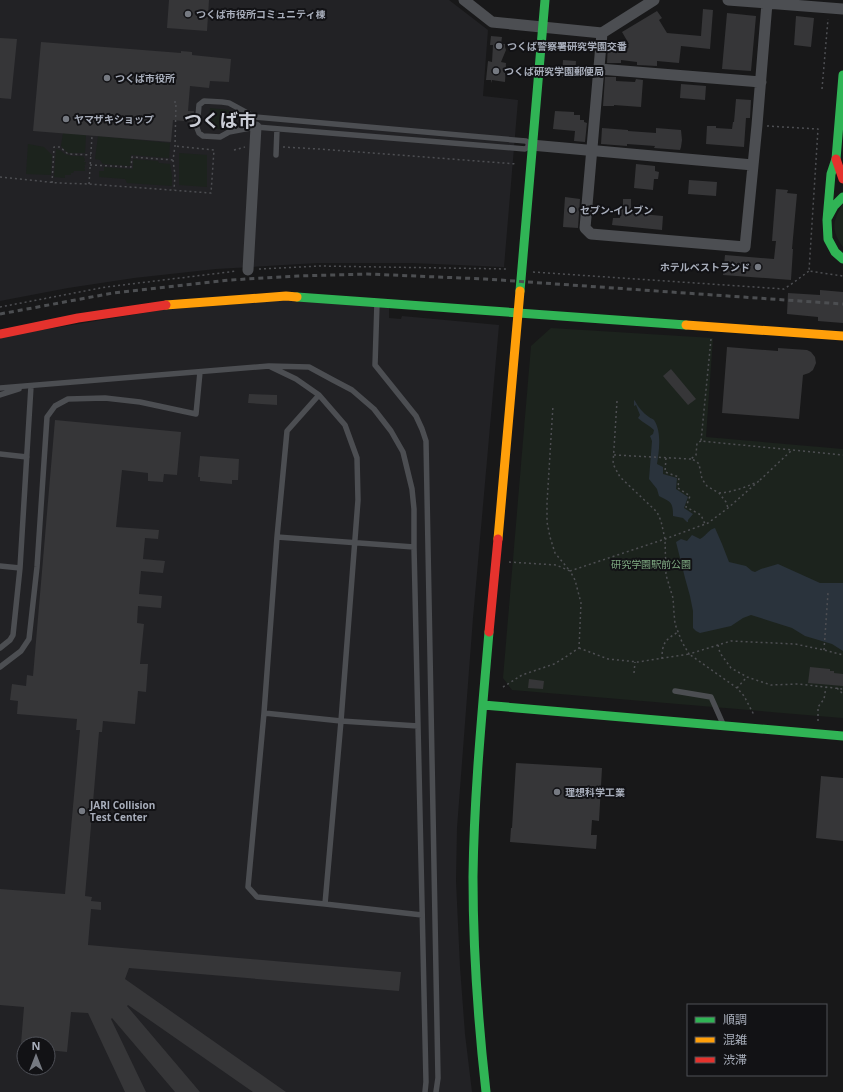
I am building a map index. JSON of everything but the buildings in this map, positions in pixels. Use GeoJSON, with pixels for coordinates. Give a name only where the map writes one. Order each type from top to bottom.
{"type":"FeatureCollection","features":[{"type":"Feature","properties":{"kind":"street"},"geometry":{"type":"LineString","coordinates":[[464,0],[492,22],[602,33],[654,0]]}},
{"type":"Feature","properties":{"kind":"street"},"geometry":{"type":"LineString","coordinates":[[486,1092],[476,992],[473,889],[474,844],[483,705],[544,0]]}},
{"type":"Feature","properties":{"kind":"street"},"geometry":{"type":"LineString","coordinates":[[728,0],[843,9]]}},
{"type":"Feature","properties":{"kind":"street"},"geometry":{"type":"LineString","coordinates":[[602,33],[585,228],[591,234],[745,247],[768,3]]}},
{"type":"Feature","properties":{"kind":"street"},"geometry":{"type":"LineString","coordinates":[[599,69],[761,82]]}},
{"type":"Feature","properties":{"kind":"street"},"geometry":{"type":"LineString","coordinates":[[843,75],[836,159],[830,174],[827,220],[827,233],[831,246],[838,256],[843,259]]}},
{"type":"Feature","properties":{"kind":"street"},"geometry":{"type":"LineString","coordinates":[[248,270],[256,127]]}},
{"type":"Feature","properties":{"kind":"street"},"geometry":{"type":"LineString","coordinates":[[531,145],[753,165]]}},
{"type":"Feature","properties":{"kind":"street"},"geometry":{"type":"LineString","coordinates":[[836,159],[842,180]]}},
{"type":"Feature","properties":{"kind":"street"},"geometry":{"type":"LineString","coordinates":[[827,220],[834,206],[843,197]]}},
{"type":"Feature","properties":{"kind":"street"},"geometry":{"type":"LineString","coordinates":[[0,334],[78,318],[174,304],[286,296],[843,336]]}},
{"type":"Feature","properties":{"kind":"street"},"geometry":{"type":"LineString","coordinates":[[483,705],[843,736]]}},
{"type":"Feature","properties":{"kind":"lane"},"geometry":{"type":"LineString","coordinates":[[204,101],[222,102],[229,103],[255,117],[526,141],[531,145],[525,149],[256,127],[229,132],[220,136],[204,136],[199,133],[197,128],[200,105],[204,101]]}},
{"type":"Feature","properties":{"kind":"lane"},"geometry":{"type":"LineString","coordinates":[[276,155],[277,129]]}},
{"type":"Feature","properties":{"kind":"lane"},"geometry":{"type":"LineString","coordinates":[[377,302],[375,365],[416,416],[426,441],[438,1078],[436,1092]]}},
{"type":"Feature","properties":{"kind":"lane"},"geometry":{"type":"LineString","coordinates":[[269,366],[296,380],[319,395],[345,425],[358,458],[358,500],[355,543],[325,904]]}},
{"type":"Feature","properties":{"kind":"lane"},"geometry":{"type":"LineString","coordinates":[[0,388],[269,366],[309,367],[352,390],[374,408],[391,431],[403,452],[412,489],[414,509],[425,1092]]}},
{"type":"Feature","properties":{"kind":"lane"},"geometry":{"type":"LineString","coordinates":[[0,667],[21,650],[29,639],[37,568],[47,417],[55,406],[68,399],[105,398],[140,402],[196,414],[200,372]]}},
{"type":"Feature","properties":{"kind":"lane"},"geometry":{"type":"LineString","coordinates":[[0,395],[32,386]]}},
{"type":"Feature","properties":{"kind":"lane"},"geometry":{"type":"LineString","coordinates":[[0,648],[10,640],[13,635],[20,568],[32,386]]}},
{"type":"Feature","properties":{"kind":"lane"},"geometry":{"type":"LineString","coordinates":[[319,395],[287,431],[248,887],[257,896],[422,915]]}},
{"type":"Feature","properties":{"kind":"lane"},"geometry":{"type":"LineString","coordinates":[[0,454],[27,458]]}},
{"type":"Feature","properties":{"kind":"lane"},"geometry":{"type":"LineString","coordinates":[[277,537],[414,547]]}},
{"type":"Feature","properties":{"kind":"lane"},"geometry":{"type":"LineString","coordinates":[[0,566],[20,568]]}},
{"type":"Feature","properties":{"kind":"lane"},"geometry":{"type":"LineString","coordinates":[[675,691],[710,697],[724,726]]}},
{"type":"Feature","properties":{"kind":"lane"},"geometry":{"type":"LineString","coordinates":[[264,713],[418,726]]}},
{"type":"Feature","properties":{"kind":"path"},"geometry":{"type":"LineString","coordinates":[[822,88],[829,8]]}},
{"type":"Feature","properties":{"kind":"path"},"geometry":{"type":"LineString","coordinates":[[174,102],[176,102],[175,146],[173,160],[175,175],[174,190]]}},
{"type":"Feature","properties":{"kind":"path"},"geometry":{"type":"LineString","coordinates":[[757,125],[818,129]]}},
{"type":"Feature","properties":{"kind":"path"},"geometry":{"type":"LineString","coordinates":[[89,184],[92,136]]}},
{"type":"Feature","properties":{"kind":"path"},"geometry":{"type":"LineString","coordinates":[[234,150],[249,145],[254,146]]}},
{"type":"Feature","properties":{"kind":"path"},"geometry":{"type":"LineString","coordinates":[[0,177],[52,183],[89,184],[211,193],[214,150],[175,146]]}},
{"type":"Feature","properties":{"kind":"path"},"geometry":{"type":"LineString","coordinates":[[52,183],[54,147],[60,147],[68,154],[91,155]]}},
{"type":"Feature","properties":{"kind":"path"},"geometry":{"type":"LineString","coordinates":[[276,147],[517,164]]}},
{"type":"Feature","properties":{"kind":"path"},"geometry":{"type":"LineString","coordinates":[[90,165],[131,167],[132,157],[173,160]]}},
{"type":"Feature","properties":{"kind":"path"},"geometry":{"type":"LineString","coordinates":[[533,272],[784,289],[809,271]]}},
{"type":"Feature","properties":{"kind":"path"},"geometry":{"type":"LineString","coordinates":[[691,459],[696,455],[698,443],[701,441],[712,336]]}},
{"type":"Feature","properties":{"kind":"path"},"geometry":{"type":"LineString","coordinates":[[617,401],[613,464],[620,477],[657,512],[661,521],[665,539],[666,575],[673,598],[678,632],[689,654],[737,688],[744,696],[754,715]]}},
{"type":"Feature","properties":{"kind":"path"},"geometry":{"type":"LineString","coordinates":[[553,405],[547,522],[556,553],[570,571],[581,603],[579,648]]}},
{"type":"Feature","properties":{"kind":"path"},"geometry":{"type":"LineString","coordinates":[[701,441],[843,455]]}},
{"type":"Feature","properties":{"kind":"path"},"geometry":{"type":"LineString","coordinates":[[508,562],[556,565],[570,571],[708,523],[728,508],[792,450]]}},
{"type":"Feature","properties":{"kind":"path"},"geometry":{"type":"LineString","coordinates":[[614,455],[691,459],[696,461],[699,464],[702,479],[707,486],[719,493],[726,502],[728,508]]}},
{"type":"Feature","properties":{"kind":"path"},"geometry":{"type":"LineString","coordinates":[[666,458],[665,472],[679,477],[678,488],[690,496],[686,507],[701,515],[705,524]]}},
{"type":"Feature","properties":{"kind":"path"},"geometry":{"type":"LineString","coordinates":[[719,493],[729,492],[748,486],[760,480]]}},
{"type":"Feature","properties":{"kind":"path"},"geometry":{"type":"LineString","coordinates":[[824,650],[828,593]]}},
{"type":"Feature","properties":{"kind":"path"},"geometry":{"type":"LineString","coordinates":[[662,658],[662,650],[665,642],[678,632]]}},
{"type":"Feature","properties":{"kind":"path"},"geometry":{"type":"LineString","coordinates":[[579,648],[608,659],[635,662],[689,654],[731,641],[795,644],[843,655]]}},
{"type":"Feature","properties":{"kind":"path"},"geometry":{"type":"LineString","coordinates":[[718,645],[720,653],[731,668],[747,677],[772,685],[798,684],[843,689]]}},
{"type":"Feature","properties":{"kind":"path"},"geometry":{"type":"LineString","coordinates":[[503,687],[522,675],[559,661],[579,648]]}},
{"type":"Feature","properties":{"kind":"path"},"geometry":{"type":"LineString","coordinates":[[634,673],[635,662]]}},
{"type":"Feature","properties":{"kind":"path"},"geometry":{"type":"LineString","coordinates":[[737,688],[747,677]]}},
{"type":"Feature","properties":{"kind":"path"},"geometry":{"type":"LineString","coordinates":[[818,720],[818,707],[824,698],[826,687]]}},
{"type":"Feature","properties":{"kind":"path"},"geometry":{"type":"LineString","coordinates":[[837,688],[843,694]]}},
{"type":"Feature","properties":{"kind":"shaded area"},"geometry":{"type":"Polygon","coordinates":[[[0,0],[449,0],[488,30],[483,96],[518,100],[504,267],[412,263],[318,263],[216,269],[134,278],[68,288],[0,301],[0,0]]]}},
{"type":"Feature","properties":{"kind":"shaded area"},"geometry":{"type":"Polygon","coordinates":[[[288,300],[389,307],[389,318],[401,319],[402,316],[499,325],[473,618],[457,828],[456,881],[460,967],[465,1034],[472,1092],[0,1092],[0,337],[162,310],[288,300]]]}},
{"type":"Feature","properties":{"kind":"shaded area"},"geometry":{"type":"Polygon","coordinates":[[[634,400],[641,410],[654,420],[657,425],[659,442],[657,464],[663,467],[663,474],[677,478],[676,489],[688,497],[684,508],[693,514],[688,522],[683,518],[673,516],[672,505],[659,496],[657,489],[649,479],[652,441],[650,436],[653,434],[654,430],[638,418],[640,415],[636,405],[634,406],[634,400]]]}},
{"type":"Feature","properties":{"kind":"shaded area"},"geometry":{"type":"Polygon","coordinates":[[[715,528],[729,562],[746,566],[755,572],[778,564],[820,583],[843,583],[843,651],[832,644],[805,636],[792,628],[751,615],[743,618],[731,626],[700,633],[696,631],[693,628],[693,611],[676,542],[681,539],[687,541],[692,535],[700,539],[715,528]]]}},
{"type":"Feature","properties":{"kind":"green space"},"geometry":{"type":"Polygon","coordinates":[[[210,108],[229,110],[226,124],[231,128],[227,130],[210,128],[208,125],[210,108]]]}},
{"type":"Feature","properties":{"kind":"green space"},"geometry":{"type":"Polygon","coordinates":[[[63,133],[86,135],[85,153],[68,153],[61,146],[63,133]]]}},
{"type":"Feature","properties":{"kind":"green space"},"geometry":{"type":"Polygon","coordinates":[[[98,136],[170,143],[169,158],[131,155],[130,166],[103,164],[100,160],[95,159],[98,136]]]}},
{"type":"Feature","properties":{"kind":"green space"},"geometry":{"type":"Polygon","coordinates":[[[28,144],[44,147],[52,155],[51,175],[26,174],[28,144]]]}},
{"type":"Feature","properties":{"kind":"green space"},"geometry":{"type":"Polygon","coordinates":[[[56,149],[70,156],[85,157],[85,168],[83,168],[85,171],[74,171],[71,175],[65,175],[65,178],[54,177],[56,149]]]}},
{"type":"Feature","properties":{"kind":"green space"},"geometry":{"type":"Polygon","coordinates":[[[179,153],[207,155],[207,187],[179,185],[179,153]]]}},
{"type":"Feature","properties":{"kind":"green space"},"geometry":{"type":"Polygon","coordinates":[[[133,159],[158,161],[159,163],[170,164],[172,186],[127,183],[125,179],[99,177],[99,171],[104,171],[104,167],[133,169],[133,159]]]}},
{"type":"Feature","properties":{"kind":"green space"},"geometry":{"type":"Polygon","coordinates":[[[843,203],[843,247],[836,235],[834,225],[843,203]]]}},
{"type":"Feature","properties":{"kind":"green space","name":"研究学園駅前公園"},"geometry":{"type":"Polygon","coordinates":[[[551,328],[713,338],[706,437],[843,449],[843,718],[512,690],[503,678],[531,346],[551,328]]]}},
{"type":"Feature","properties":{"kind":"railway"},"geometry":{"type":"LineString","coordinates":[[0,314],[113,293],[230,280],[367,274],[485,279],[843,304]]}},
{"type":"Feature","properties":{"kind":"traffic: fast"},"geometry":{"type":"LineString","coordinates":[[520,291],[545,0]]}},
{"type":"Feature","properties":{"kind":"traffic: fast"},"geometry":{"type":"LineString","coordinates":[[843,75],[836,159],[831,174],[827,220],[828,239],[835,252],[843,259]]}},
{"type":"Feature","properties":{"kind":"traffic: fast"},"geometry":{"type":"LineString","coordinates":[[828,217],[834,206],[843,197]]}},
{"type":"Feature","properties":{"kind":"traffic: fast"},"geometry":{"type":"LineString","coordinates":[[297,297],[686,325]]}},
{"type":"Feature","properties":{"kind":"traffic: fast"},"geometry":{"type":"LineString","coordinates":[[486,1092],[476,985],[473,877],[481,723],[489,632]]}},
{"type":"Feature","properties":{"kind":"traffic: fast"},"geometry":{"type":"LineString","coordinates":[[483,705],[843,736]]}},
{"type":"Feature","properties":{"kind":"traffic: slow"},"geometry":{"type":"LineString","coordinates":[[498,539],[520,291]]}},
{"type":"Feature","properties":{"kind":"traffic: slow"},"geometry":{"type":"LineString","coordinates":[[166,305],[286,296],[297,297]]}},
{"type":"Feature","properties":{"kind":"traffic: slow"},"geometry":{"type":"LineString","coordinates":[[686,325],[843,336]]}},
{"type":"Feature","properties":{"kind":"traffic: jam"},"geometry":{"type":"LineString","coordinates":[[836,159],[843,179]]}},
{"type":"Feature","properties":{"kind":"traffic: jam"},"geometry":{"type":"LineString","coordinates":[[0,334],[78,318],[166,305]]}},
{"type":"Feature","properties":{"kind":"traffic: jam"},"geometry":{"type":"LineString","coordinates":[[489,632],[498,539]]}},
{"type":"Feature","properties":{"kind":"place","name":"つくば市役所コミュニティ棟"},"geometry":{"type":"Point","coordinates":[188,14]}},
{"type":"Feature","properties":{"kind":"place","name":"つくば警察署研究学園交番"},"geometry":{"type":"Point","coordinates":[499,46]}},
{"type":"Feature","properties":{"kind":"place","name":"つくば研究学園郵便局"},"geometry":{"type":"Point","coordinates":[496,71]}},
{"type":"Feature","properties":{"kind":"place","name":"つくば市役所"},"geometry":{"type":"Point","coordinates":[107,78]}},
{"type":"Feature","properties":{"kind":"place","name":"ヤマザキショップ"},"geometry":{"type":"Point","coordinates":[66,119]}},
{"type":"Feature","properties":{"kind":"place","name":"セブン-イレブン"},"geometry":{"type":"Point","coordinates":[572,210]}},
{"type":"Feature","properties":{"kind":"place","name":"ホテルベストランド"},"geometry":{"type":"Point","coordinates":[758,267]}},
{"type":"Feature","properties":{"kind":"place","name":"理想科学工業"},"geometry":{"type":"Point","coordinates":[557,792]}},
{"type":"Feature","properties":{"kind":"place","name":"JARI Collision Test Center"},"geometry":{"type":"Point","coordinates":[82,811]}},
{"type":"Feature","properties":{"kind":"district","name":"つくば市"},"geometry":{"type":"Point","coordinates":[220,120]}}]}
